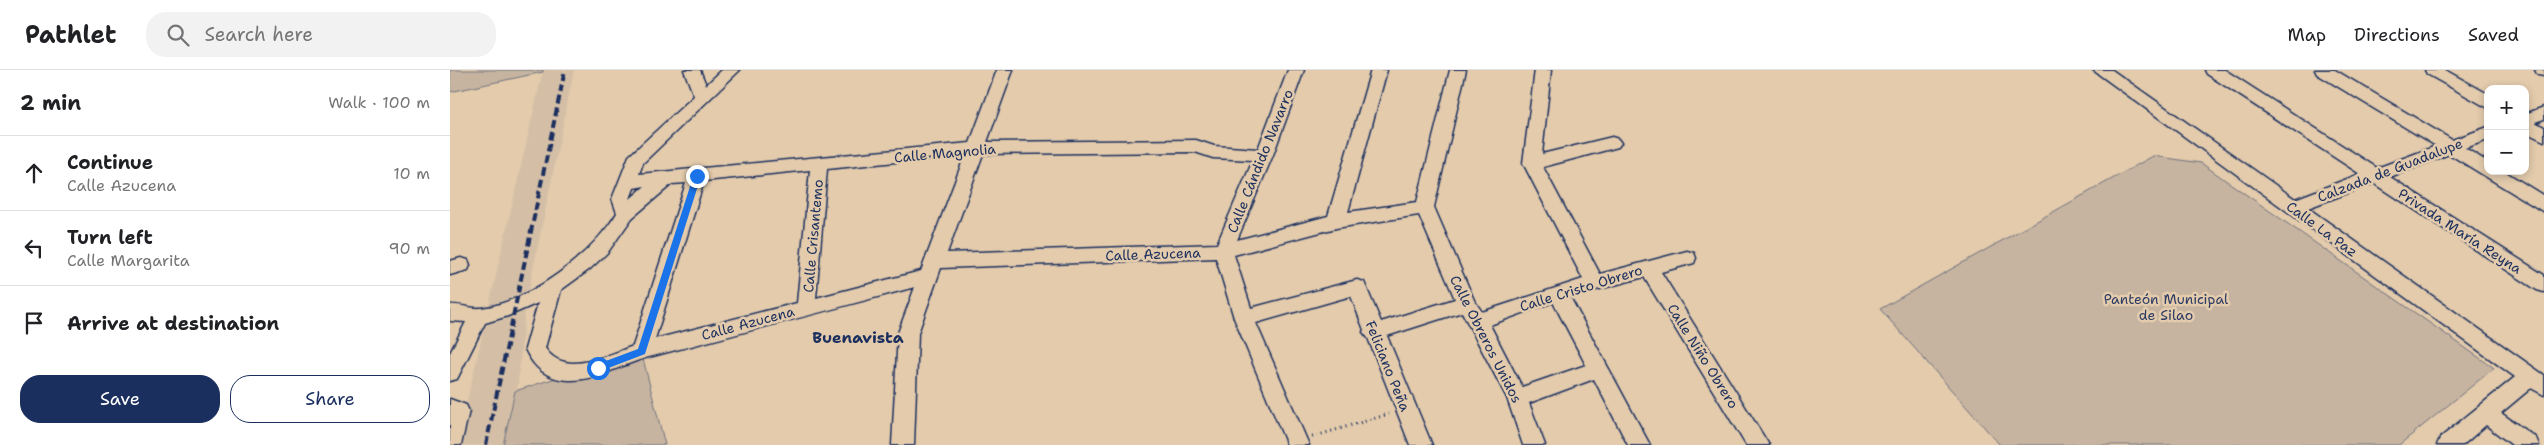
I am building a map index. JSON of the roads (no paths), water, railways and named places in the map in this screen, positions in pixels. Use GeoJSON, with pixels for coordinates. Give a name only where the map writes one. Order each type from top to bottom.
{"type":"FeatureCollection","features":[{"type":"Feature","properties":{"kind":"street"},"geometry":{"type":"LineString","coordinates":[[692,70],[702,96]]}},
{"type":"Feature","properties":{"kind":"street"},"geometry":{"type":"LineString","coordinates":[[626,213],[620,199],[635,160],[732,70]]}},
{"type":"Feature","properties":{"kind":"street"},"geometry":{"type":"LineString","coordinates":[[903,445],[908,333],[1005,70]]}},
{"type":"Feature","properties":{"kind":"street","name":"Calle Cándido Navarro"},"geometry":{"type":"LineString","coordinates":[[1222,252],[1264,154],[1296,70]]}},
{"type":"Feature","properties":{"kind":"street"},"geometry":{"type":"LineString","coordinates":[[1336,221],[1380,70]]}},
{"type":"Feature","properties":{"kind":"street"},"geometry":{"type":"LineString","coordinates":[[1425,207],[1458,70]]}},
{"type":"Feature","properties":{"kind":"street"},"geometry":{"type":"LineString","coordinates":[[1543,70],[1532,163],[1595,283]]}},
{"type":"Feature","properties":{"kind":"street","name":"Calle La Paz"},"geometry":{"type":"LineString","coordinates":[[2101,70],[2537,382]]}},
{"type":"Feature","properties":{"kind":"street","name":"Privada María Reyna"},"geometry":{"type":"LineString","coordinates":[[2213,70],[2544,285]]}},
{"type":"Feature","properties":{"kind":"street"},"geometry":{"type":"LineString","coordinates":[[2323,70],[2484,167]]}},
{"type":"Feature","properties":{"kind":"street"},"geometry":{"type":"LineString","coordinates":[[2433,70],[2484,100]]}},
{"type":"Feature","properties":{"kind":"street"},"geometry":{"type":"LineString","coordinates":[[2529,120],[2544,113]]}},
{"type":"Feature","properties":{"kind":"street"},"geometry":{"type":"LineString","coordinates":[[2529,125],[2544,135]]}},
{"type":"Feature","properties":{"kind":"street","name":"Calzada de Guadalupe"},"geometry":{"type":"LineString","coordinates":[[2292,207],[2484,134]]}},
{"type":"Feature","properties":{"kind":"street"},"geometry":{"type":"LineString","coordinates":[[1532,163],[1612,143]]}},
{"type":"Feature","properties":{"kind":"street","name":"Calle Magnolia"},"geometry":{"type":"LineString","coordinates":[[626,182],[819,165],[977,148],[1196,146],[1212,152],[1264,154]]}},
{"type":"Feature","properties":{"kind":"street","name":"Calle Crisantemo"},"geometry":{"type":"LineString","coordinates":[[806,307],[819,165]]}},
{"type":"Feature","properties":{"kind":"street"},"geometry":{"type":"LineString","coordinates":[[2497,175],[2544,205]]}},
{"type":"Feature","properties":{"kind":"street"},"geometry":{"type":"LineString","coordinates":[[642,351],[697,176]]}},
{"type":"Feature","properties":{"kind":"street"},"geometry":{"type":"LineString","coordinates":[[450,313],[479,316],[504,309],[552,287],[587,259],[619,228],[626,213],[666,179]]}},
{"type":"Feature","properties":{"kind":"street","name":"Calle Azucena"},"geometry":{"type":"LineString","coordinates":[[552,287],[535,350],[547,366],[570,372],[598,368],[642,351],[806,307],[931,269],[1222,252],[1336,221],[1425,207]]}},
{"type":"Feature","properties":{"kind":"street","name":"Calle Obreros Unidos"},"geometry":{"type":"LineString","coordinates":[[1425,207],[1466,304],[1478,322],[1517,398],[1534,445]]}},
{"type":"Feature","properties":{"kind":"street"},"geometry":{"type":"LineString","coordinates":[[1222,252],[1244,318],[1297,443]]}},
{"type":"Feature","properties":{"kind":"street","name":"Calle Cristo Obrero"},"geometry":{"type":"LineString","coordinates":[[1478,322],[1558,293],[1686,258]]}},
{"type":"Feature","properties":{"kind":"street","name":"Calle Niño Obrero"},"geometry":{"type":"LineString","coordinates":[[1648,267],[1758,445]]}},
{"type":"Feature","properties":{"kind":"street","name":"Feliciano Peña"},"geometry":{"type":"LineString","coordinates":[[1244,318],[1357,288],[1421,445]]}},
{"type":"Feature","properties":{"kind":"street"},"geometry":{"type":"LineString","coordinates":[[1558,293],[1639,445]]}},
{"type":"Feature","properties":{"kind":"street"},"geometry":{"type":"LineString","coordinates":[[1374,332],[1466,304]]}},
{"type":"Feature","properties":{"kind":"street"},"geometry":{"type":"LineString","coordinates":[[450,372],[479,316]]}},
{"type":"Feature","properties":{"kind":"street"},"geometry":{"type":"LineString","coordinates":[[1517,398],[1599,369]]}},
{"type":"Feature","properties":{"kind":"street"},"geometry":{"type":"LineString","coordinates":[[2448,445],[2486,413],[2537,382]]}},
{"type":"Feature","properties":{"kind":"street"},"geometry":{"type":"LineString","coordinates":[[450,408],[459,411],[450,445]]}},
{"type":"Feature","properties":{"kind":"street"},"geometry":{"type":"LineString","coordinates":[[2486,413],[2528,445]]}},
{"type":"Feature","properties":{"kind":"railway"},"geometry":{"type":"LineString","coordinates":[[486,445],[565,70]]}},
{"type":"Feature","properties":{"kind":"district","name":"Buenavista"},"geometry":{"type":"Point","coordinates":[858,337]}},
{"type":"Feature","properties":{"kind":"park label","name":"Panteón Municipal de Silao"},"geometry":{"type":"Point","coordinates":[2166,307]}}]}
